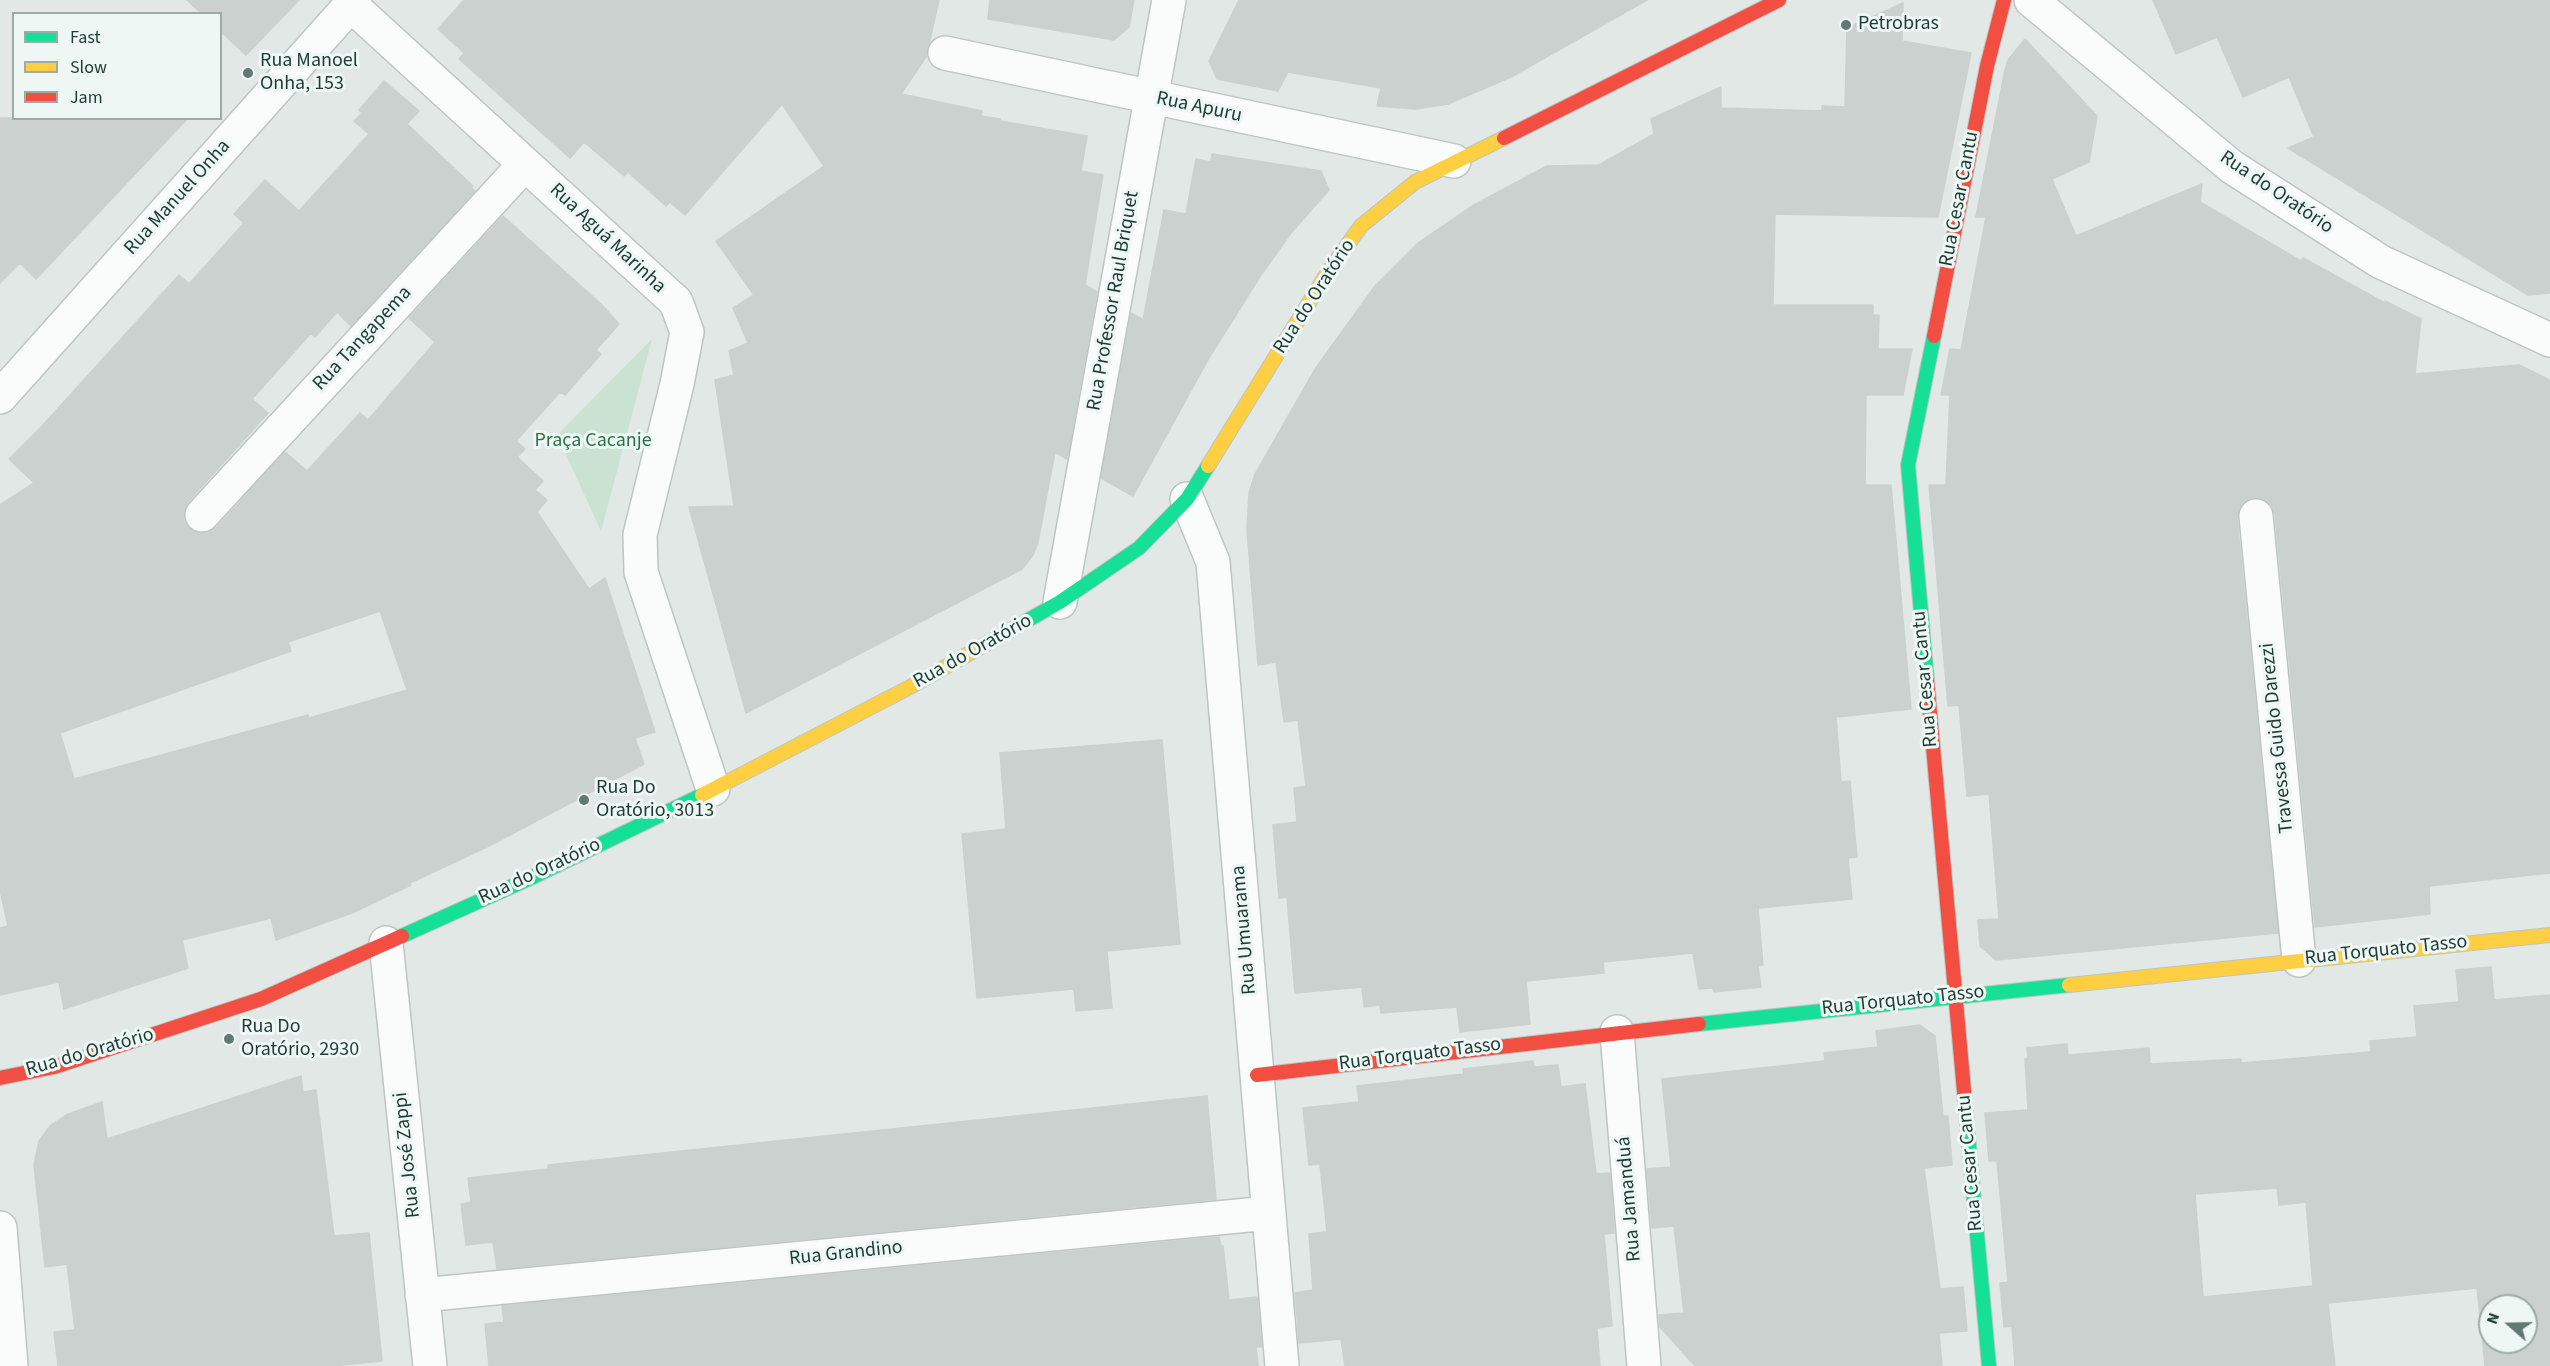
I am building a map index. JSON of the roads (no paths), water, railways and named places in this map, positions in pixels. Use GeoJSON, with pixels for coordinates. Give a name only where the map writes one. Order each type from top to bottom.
{"type":"FeatureCollection","features":[{"type":"Feature","properties":{"kind":"street","name":"Rua Professor Raul Briquet"},"geometry":{"type":"LineString","coordinates":[[1060,602],[1169,0]]}},
{"type":"Feature","properties":{"kind":"street","name":"Rua do Oratório"},"geometry":{"type":"LineString","coordinates":[[0,1078],[54,1067],[261,999],[386,943],[535,876],[713,789],[910,687],[1060,602],[1139,548],[1187,499],[1328,272],[1361,226],[1415,182],[1779,0]]}},
{"type":"Feature","properties":{"kind":"street","name":"Rua Cesar Cantu"},"geometry":{"type":"LineString","coordinates":[[1989,1366],[1908,465],[1987,66],[2004,0]]}},
{"type":"Feature","properties":{"kind":"street","name":"Rua do Oratório"},"geometry":{"type":"LineString","coordinates":[[2031,0],[2232,167],[2381,262],[2550,340]]}},
{"type":"Feature","properties":{"kind":"street","name":"Rua Aguá Marinha"},"geometry":{"type":"LineString","coordinates":[[353,2],[676,302],[687,332],[677,384],[640,535],[641,572],[713,789]]}},
{"type":"Feature","properties":{"kind":"street","name":"Rua Manuel Onha"},"geometry":{"type":"LineString","coordinates":[[0,397],[353,2]]}},
{"type":"Feature","properties":{"kind":"street","name":"Rua Apuru"},"geometry":{"type":"LineString","coordinates":[[945,52],[1151,98],[1454,161]]}},
{"type":"Feature","properties":{"kind":"street","name":"Rua Tangapema"},"geometry":{"type":"LineString","coordinates":[[202,515],[525,164]]}},
{"type":"Feature","properties":{"kind":"street","name":"Rua Umuarama"},"geometry":{"type":"LineString","coordinates":[[1187,499],[1213,562],[1282,1366]]}},
{"type":"Feature","properties":{"kind":"street","name":"Travessa Guido Darezzi"},"geometry":{"type":"LineString","coordinates":[[2256,516],[2299,960]]}},
{"type":"Feature","properties":{"kind":"street","name":"Rua Torquato Tasso"},"geometry":{"type":"LineString","coordinates":[[1257,1075],[1617,1032],[2550,935]]}},
{"type":"Feature","properties":{"kind":"street","name":"Rua José Zappi"},"geometry":{"type":"LineString","coordinates":[[386,943],[430,1366]]}},
{"type":"Feature","properties":{"kind":"street","name":"Rua Jamanduá"},"geometry":{"type":"LineString","coordinates":[[1617,1032],[1644,1366]]}},
{"type":"Feature","properties":{"kind":"street","name":"Rua Grandino"},"geometry":{"type":"LineString","coordinates":[[422,1295],[1269,1213]]}},
{"type":"Feature","properties":{"kind":"street"},"geometry":{"type":"LineString","coordinates":[[0,1228],[7,1358]]}},
{"type":"Feature","properties":{"kind":"place","name":"Petrobras"},"geometry":{"type":"Point","coordinates":[1846,25]}},
{"type":"Feature","properties":{"kind":"place","name":"Rua Manoel Onha, 153"},"geometry":{"type":"Point","coordinates":[248,73]}},
{"type":"Feature","properties":{"kind":"place","name":"Rua Do Oratório, 3013"},"geometry":{"type":"Point","coordinates":[584,800]}},
{"type":"Feature","properties":{"kind":"place","name":"Rua Do Oratório, 2930"},"geometry":{"type":"Point","coordinates":[229,1039]}},
{"type":"Feature","properties":{"kind":"park label","name":"Praça Cacanje"},"geometry":{"type":"Point","coordinates":[593,442]}}]}
